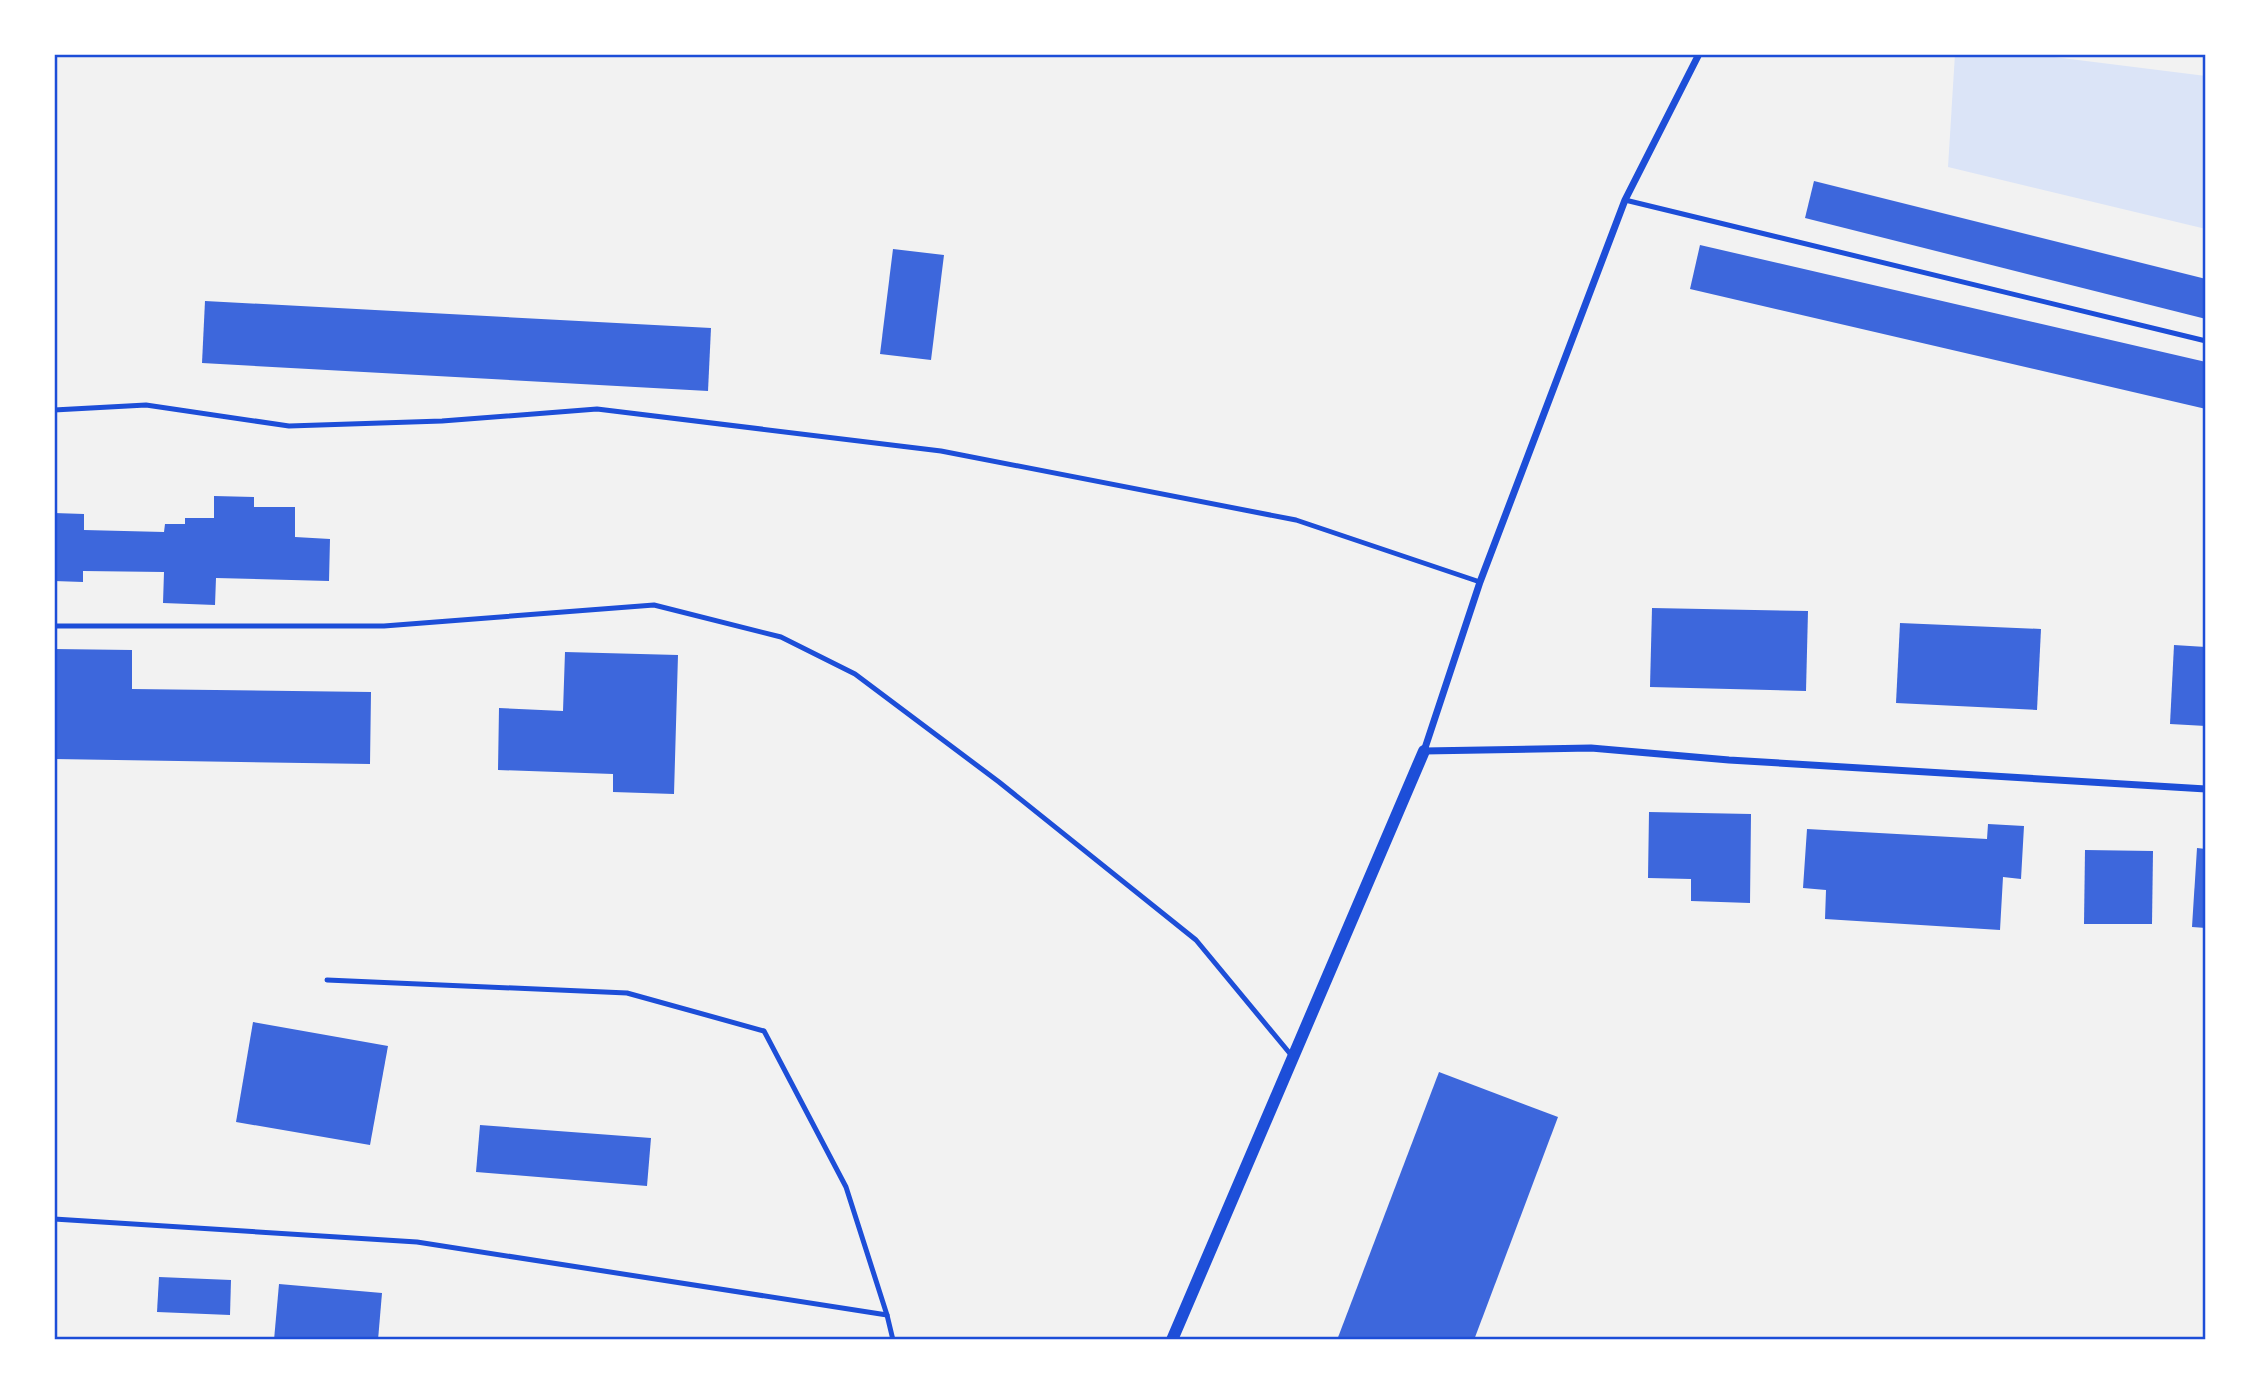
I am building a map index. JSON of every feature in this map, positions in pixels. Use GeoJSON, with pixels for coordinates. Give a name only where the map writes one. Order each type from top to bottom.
{"type":"FeatureCollection","features":[{"type":"Feature","properties":{"kind":"street"},"geometry":{"type":"LineString","coordinates":[[1172,1340],[1424,751],[1480,582],[1625,200],[1699,54]]}},
{"type":"Feature","properties":{"kind":"street"},"geometry":{"type":"LineString","coordinates":[[1424,751],[1591,748],[1729,760],[2206,789]]}},
{"type":"Feature","properties":{"kind":"lane"},"geometry":{"type":"LineString","coordinates":[[1625,200],[2206,341]]}},
{"type":"Feature","properties":{"kind":"lane"},"geometry":{"type":"LineString","coordinates":[[54,410],[146,405],[289,426],[442,421],[597,408],[941,451],[1296,520],[1480,582]]}},
{"type":"Feature","properties":{"kind":"lane"},"geometry":{"type":"LineString","coordinates":[[54,626],[384,626],[654,605],[781,637],[855,674],[999,782],[1196,940],[1294,1058]]}},
{"type":"Feature","properties":{"kind":"lane"},"geometry":{"type":"LineString","coordinates":[[327,980],[627,993],[764,1031],[846,1187],[893,1340]]}},
{"type":"Feature","properties":{"kind":"lane"},"geometry":{"type":"LineString","coordinates":[[54,1219],[417,1242],[887,1315]]}},
{"type":"Feature","properties":{"kind":"shaded area"},"geometry":{"type":"Polygon","coordinates":[[[1955,54],[2030,54],[2206,76],[2206,229],[1948,167],[1955,54]]]}},
{"type":"Feature","properties":{"kind":"building"},"geometry":{"type":"Polygon","coordinates":[[[1814,181],[2206,279],[2206,319],[1805,218],[1814,181]]]}},
{"type":"Feature","properties":{"kind":"building"},"geometry":{"type":"Polygon","coordinates":[[[1700,245],[2206,362],[2206,409],[1690,289],[1700,245]]]}},
{"type":"Feature","properties":{"kind":"building"},"geometry":{"type":"Polygon","coordinates":[[[893,249],[944,255],[931,360],[880,354],[893,249]]]}},
{"type":"Feature","properties":{"kind":"building"},"geometry":{"type":"Polygon","coordinates":[[[205,301],[711,328],[708,391],[202,363],[205,301]]]}},
{"type":"Feature","properties":{"kind":"building"},"geometry":{"type":"Polygon","coordinates":[[[214,496],[254,497],[254,507],[295,507],[295,537],[330,539],[329,581],[216,578],[215,605],[163,603],[164,572],[83,571],[83,582],[54,581],[54,513],[84,514],[84,530],[164,532],[165,524],[185,524],[185,518],[214,518],[214,496]]]}},
{"type":"Feature","properties":{"kind":"building"},"geometry":{"type":"Polygon","coordinates":[[[1652,608],[1808,611],[1806,691],[1650,687],[1652,608]]]}},
{"type":"Feature","properties":{"kind":"building"},"geometry":{"type":"Polygon","coordinates":[[[1900,623],[2041,629],[2037,710],[1896,703],[1900,623]]]}},
{"type":"Feature","properties":{"kind":"building"},"geometry":{"type":"Polygon","coordinates":[[[2174,645],[2206,647],[2206,726],[2170,724],[2174,645]]]}},
{"type":"Feature","properties":{"kind":"building"},"geometry":{"type":"Polygon","coordinates":[[[54,649],[132,650],[132,689],[371,692],[370,764],[54,759],[54,649]]]}},
{"type":"Feature","properties":{"kind":"building"},"geometry":{"type":"Polygon","coordinates":[[[565,652],[678,655],[674,794],[613,792],[613,774],[498,770],[499,708],[563,711],[565,652]]]}},
{"type":"Feature","properties":{"kind":"building"},"geometry":{"type":"Polygon","coordinates":[[[1649,812],[1751,814],[1750,903],[1691,901],[1691,879],[1648,878],[1649,812]]]}},
{"type":"Feature","properties":{"kind":"building"},"geometry":{"type":"Polygon","coordinates":[[[1988,824],[2024,826],[2021,879],[2003,877],[2000,930],[1825,919],[1826,890],[1803,888],[1807,829],[1987,839],[1988,824]]]}},
{"type":"Feature","properties":{"kind":"building"},"geometry":{"type":"Polygon","coordinates":[[[2197,848],[2206,849],[2206,928],[2192,927],[2197,848]]]}},
{"type":"Feature","properties":{"kind":"building"},"geometry":{"type":"Polygon","coordinates":[[[2085,850],[2153,851],[2152,924],[2084,924],[2085,850]]]}},
{"type":"Feature","properties":{"kind":"building"},"geometry":{"type":"Polygon","coordinates":[[[253,1022],[388,1046],[370,1145],[236,1122],[253,1022]]]}},
{"type":"Feature","properties":{"kind":"building"},"geometry":{"type":"Polygon","coordinates":[[[1439,1072],[1558,1117],[1474,1340],[1337,1340],[1439,1072]]]}},
{"type":"Feature","properties":{"kind":"building"},"geometry":{"type":"Polygon","coordinates":[[[480,1125],[651,1138],[647,1186],[476,1172],[480,1125]]]}},
{"type":"Feature","properties":{"kind":"building"},"geometry":{"type":"Polygon","coordinates":[[[159,1277],[231,1280],[230,1315],[157,1312],[159,1277]]]}},
{"type":"Feature","properties":{"kind":"building"},"geometry":{"type":"Polygon","coordinates":[[[279,1284],[382,1293],[378,1340],[274,1340],[279,1284]]]}}]}
